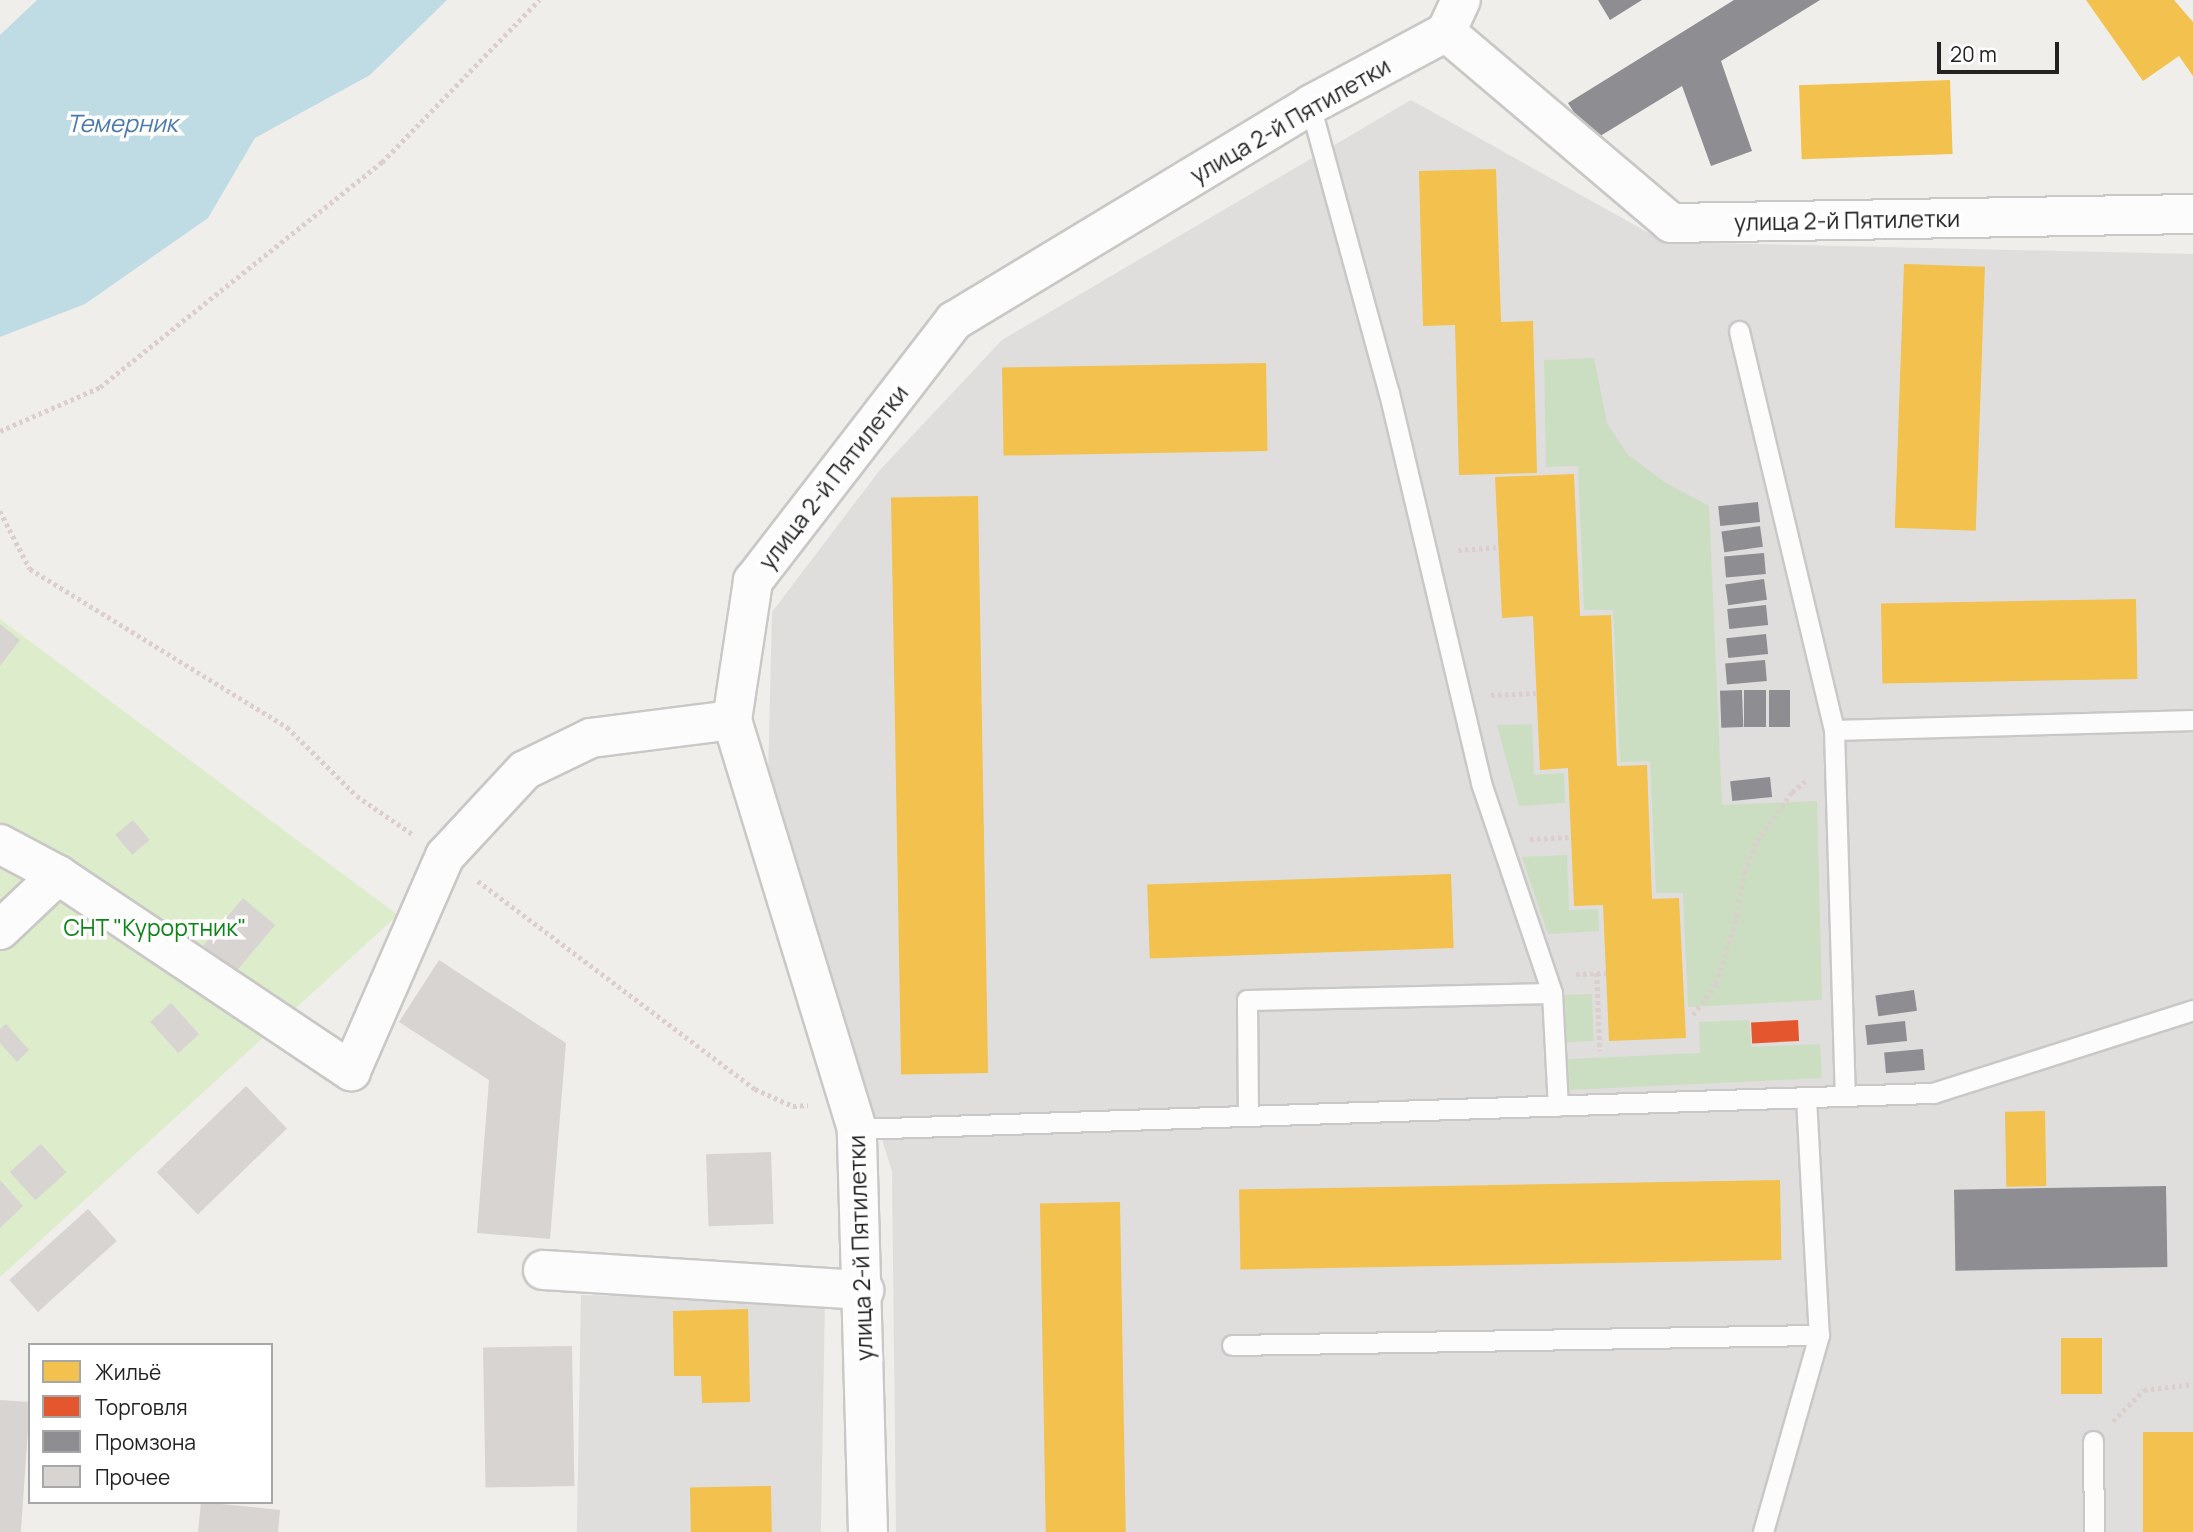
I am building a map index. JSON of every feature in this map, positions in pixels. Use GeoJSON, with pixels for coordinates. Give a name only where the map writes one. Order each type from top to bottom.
{"type":"FeatureCollection","features":[{"type":"Feature","properties":{"kind":"street","name":"улица 2-й Пятилетки"},"geometry":{"type":"LineString","coordinates":[[868,1532],[857,1129],[732,720],[752,581],[954,321],[1453,16],[1671,223],[2193,214]]}},
{"type":"Feature","properties":{"kind":"street"},"geometry":{"type":"LineString","coordinates":[[0,844],[58,875],[351,1071],[445,856],[525,770],[591,738],[732,720]]}},
{"type":"Feature","properties":{"kind":"street"},"geometry":{"type":"LineString","coordinates":[[0,930],[58,875]]}},
{"type":"Feature","properties":{"kind":"street"},"geometry":{"type":"LineString","coordinates":[[543,1270],[863,1290]]}},
{"type":"Feature","properties":{"kind":"lane"},"geometry":{"type":"LineString","coordinates":[[1310,105],[1389,393],[1461,697],[1500,840],[1552,993],[1558,1106]]}},
{"type":"Feature","properties":{"kind":"lane"},"geometry":{"type":"LineString","coordinates":[[1739,331],[1834,730],[1845,1097]]}},
{"type":"Feature","properties":{"kind":"lane"},"geometry":{"type":"LineString","coordinates":[[1834,730],[2193,720]]}},
{"type":"Feature","properties":{"kind":"lane"},"geometry":{"type":"LineString","coordinates":[[1248,1116],[1247,1000],[1552,993]]}},
{"type":"Feature","properties":{"kind":"lane"},"geometry":{"type":"LineString","coordinates":[[857,1129],[1933,1093],[2193,1010]]}},
{"type":"Feature","properties":{"kind":"lane"},"geometry":{"type":"LineString","coordinates":[[1763,1532],[1819,1335],[1806,1098]]}},
{"type":"Feature","properties":{"kind":"lane"},"geometry":{"type":"LineString","coordinates":[[1232,1345],[1819,1335]]}},
{"type":"Feature","properties":{"kind":"lane"},"geometry":{"type":"LineString","coordinates":[[2093,1441],[2094,1532]]}},
{"type":"Feature","properties":{"kind":"path"},"geometry":{"type":"LineString","coordinates":[[0,431],[100,387],[382,162],[539,0]]}},
{"type":"Feature","properties":{"kind":"path"},"geometry":{"type":"LineString","coordinates":[[1426,551],[1499,547]]}},
{"type":"Feature","properties":{"kind":"path"},"geometry":{"type":"LineString","coordinates":[[1461,697],[1536,693]]}},
{"type":"Feature","properties":{"kind":"path"},"geometry":{"type":"LineString","coordinates":[[1693,1015],[1716,984],[1735,923],[1744,872],[1758,841],[1792,792],[1835,757]]}},
{"type":"Feature","properties":{"kind":"path"},"geometry":{"type":"LineString","coordinates":[[1500,840],[1571,837]]}},
{"type":"Feature","properties":{"kind":"path"},"geometry":{"type":"LineString","coordinates":[[1597,973],[1600,1051]]}},
{"type":"Feature","properties":{"kind":"path"},"geometry":{"type":"LineString","coordinates":[[2093,1441],[2144,1390],[2193,1384]]}},
{"type":"Feature","properties":{"kind":"shaded area"},"geometry":{"type":"Polygon","coordinates":[[[1411,100],[1665,242],[2193,254],[2193,1532],[896,1532],[892,1171],[768,777],[772,612],[879,471],[1002,340],[1411,100]]]}},
{"type":"Feature","properties":{"kind":"shaded area"},"geometry":{"type":"Polygon","coordinates":[[[581,1295],[825,1299],[821,1532],[577,1532],[581,1295]]]}},
{"type":"Feature","properties":{"kind":"green space"},"geometry":{"type":"Polygon","coordinates":[[[1594,358],[1607,423],[1628,455],[1666,483],[1709,506],[1722,805],[1817,801],[1822,1000],[1688,1007],[1683,893],[1656,893],[1650,761],[1620,762],[1613,610],[1584,610],[1578,466],[1546,467],[1544,360],[1594,358]]]}},
{"type":"Feature","properties":{"kind":"green space","name":"СНТ \"Курортник\""},"geometry":{"type":"Polygon","coordinates":[[[0,619],[398,915],[0,1277],[0,619]]]}},
{"type":"Feature","properties":{"kind":"green space"},"geometry":{"type":"Polygon","coordinates":[[[1532,724],[1534,775],[1564,773],[1565,803],[1519,806],[1497,725],[1532,724]]]}},
{"type":"Feature","properties":{"kind":"green space"},"geometry":{"type":"Polygon","coordinates":[[[1567,855],[1569,910],[1598,909],[1599,931],[1548,934],[1522,857],[1567,855]]]}},
{"type":"Feature","properties":{"kind":"green space"},"geometry":{"type":"Polygon","coordinates":[[[1592,994],[1594,1041],[1567,1042],[1565,995],[1592,994]]]}},
{"type":"Feature","properties":{"kind":"green space"},"geometry":{"type":"Polygon","coordinates":[[[1749,1020],[1751,1047],[1820,1044],[1822,1078],[1569,1090],[1568,1059],[1700,1053],[1699,1022],[1749,1020]]]}},
{"type":"Feature","properties":{"kind":"water","name":"Темерник"},"geometry":{"type":"Polygon","coordinates":[[[37,0],[447,0],[370,75],[255,138],[208,218],[85,304],[0,337],[0,35],[37,0]]]}},
{"type":"Feature","properties":{"kind":"building: Жильё"},"geometry":{"type":"Polygon","coordinates":[[[2086,0],[2174,0],[2193,22],[2193,76],[2179,56],[2143,81],[2086,0]]]}},
{"type":"Feature","properties":{"kind":"building: Жильё"},"geometry":{"type":"Polygon","coordinates":[[[1950,80],[1953,154],[1802,159],[1799,85],[1950,80]]]}},
{"type":"Feature","properties":{"kind":"building: Жильё"},"geometry":{"type":"Polygon","coordinates":[[[1496,169],[1501,322],[1533,321],[1537,473],[1459,475],[1455,325],[1423,326],[1419,171],[1496,169]]]}},
{"type":"Feature","properties":{"kind":"building: Жильё"},"geometry":{"type":"Polygon","coordinates":[[[1904,264],[1985,267],[1976,531],[1895,528],[1904,264]]]}},
{"type":"Feature","properties":{"kind":"building: Жильё"},"geometry":{"type":"Polygon","coordinates":[[[1266,363],[1268,451],[1004,456],[1002,368],[1266,363]]]}},
{"type":"Feature","properties":{"kind":"building: Жильё"},"geometry":{"type":"Polygon","coordinates":[[[1574,474],[1580,616],[1611,615],[1617,766],[1647,765],[1652,899],[1679,898],[1686,1038],[1609,1041],[1603,905],[1574,906],[1568,768],[1540,770],[1533,616],[1502,618],[1495,477],[1574,474]]]}},
{"type":"Feature","properties":{"kind":"building: Жильё"},"geometry":{"type":"Polygon","coordinates":[[[978,496],[988,1073],[901,1074],[891,498],[978,496]]]}},
{"type":"Feature","properties":{"kind":"building: Жильё"},"geometry":{"type":"Polygon","coordinates":[[[2136,599],[2137,679],[1882,683],[1881,603],[2136,599]]]}},
{"type":"Feature","properties":{"kind":"building: Жильё"},"geometry":{"type":"Polygon","coordinates":[[[1451,874],[1454,948],[1150,959],[1147,885],[1451,874]]]}},
{"type":"Feature","properties":{"kind":"building: Жильё"},"geometry":{"type":"Polygon","coordinates":[[[2045,1111],[2046,1186],[2006,1187],[2005,1112],[2045,1111]]]}},
{"type":"Feature","properties":{"kind":"building: Жильё"},"geometry":{"type":"Polygon","coordinates":[[[1780,1180],[1781,1260],[1240,1269],[1239,1189],[1780,1180]]]}},
{"type":"Feature","properties":{"kind":"building: Жильё"},"geometry":{"type":"Polygon","coordinates":[[[1120,1202],[1126,1532],[1046,1532],[1040,1203],[1120,1202]]]}},
{"type":"Feature","properties":{"kind":"building: Жильё"},"geometry":{"type":"Polygon","coordinates":[[[748,1309],[750,1402],[702,1403],[701,1376],[674,1376],[673,1311],[748,1309]]]}},
{"type":"Feature","properties":{"kind":"building: Жильё"},"geometry":{"type":"Polygon","coordinates":[[[2061,1338],[2102,1338],[2102,1394],[2061,1394],[2061,1338]]]}},
{"type":"Feature","properties":{"kind":"building: Жильё"},"geometry":{"type":"Polygon","coordinates":[[[2143,1432],[2193,1432],[2193,1532],[2143,1532],[2143,1432]]]}},
{"type":"Feature","properties":{"kind":"building: Жильё"},"geometry":{"type":"Polygon","coordinates":[[[771,1486],[772,1532],[691,1532],[690,1487],[771,1486]]]}},
{"type":"Feature","properties":{"kind":"building: Торговля"},"geometry":{"type":"Polygon","coordinates":[[[1798,1020],[1799,1041],[1752,1043],[1751,1022],[1798,1020]]]}},
{"type":"Feature","properties":{"kind":"building: Промзона"},"geometry":{"type":"Polygon","coordinates":[[[1598,0],[1642,0],[1610,20],[1598,0]]]}},
{"type":"Feature","properties":{"kind":"building: Промзона"},"geometry":{"type":"Polygon","coordinates":[[[1734,0],[1820,0],[1721,61],[1752,151],[1711,166],[1682,86],[1592,141],[1568,103],[1734,0]]]}},
{"type":"Feature","properties":{"kind":"building: Промзона"},"geometry":{"type":"Polygon","coordinates":[[[1758,502],[1760,522],[1720,526],[1718,506],[1758,502]]]}},
{"type":"Feature","properties":{"kind":"building: Промзона"},"geometry":{"type":"Polygon","coordinates":[[[1760,526],[1763,547],[1724,552],[1721,531],[1760,526]]]}},
{"type":"Feature","properties":{"kind":"building: Промзона"},"geometry":{"type":"Polygon","coordinates":[[[1764,553],[1766,574],[1726,577],[1724,556],[1764,553]]]}},
{"type":"Feature","properties":{"kind":"building: Промзона"},"geometry":{"type":"Polygon","coordinates":[[[1764,579],[1767,600],[1728,605],[1725,584],[1764,579]]]}},
{"type":"Feature","properties":{"kind":"building: Промзона"},"geometry":{"type":"Polygon","coordinates":[[[1766,605],[1768,625],[1729,629],[1727,609],[1766,605]]]}},
{"type":"Feature","properties":{"kind":"building: Промзона"},"geometry":{"type":"Polygon","coordinates":[[[1766,634],[1768,654],[1728,658],[1726,638],[1766,634]]]}},
{"type":"Feature","properties":{"kind":"building: Промзона"},"geometry":{"type":"Polygon","coordinates":[[[1765,660],[1767,681],[1727,684],[1725,663],[1765,660]]]}},
{"type":"Feature","properties":{"kind":"building: Промзона"},"geometry":{"type":"Polygon","coordinates":[[[1742,690],[1743,727],[1721,728],[1720,691],[1742,690]]]}},
{"type":"Feature","properties":{"kind":"building: Промзона"},"geometry":{"type":"Polygon","coordinates":[[[1744,690],[1766,690],[1766,727],[1744,727],[1744,690]]]}},
{"type":"Feature","properties":{"kind":"building: Промзона"},"geometry":{"type":"Polygon","coordinates":[[[1769,690],[1790,690],[1790,727],[1769,727],[1769,690]]]}},
{"type":"Feature","properties":{"kind":"building: Промзона"},"geometry":{"type":"Polygon","coordinates":[[[1770,777],[1772,797],[1732,801],[1730,781],[1770,777]]]}},
{"type":"Feature","properties":{"kind":"building: Промзона"},"geometry":{"type":"Polygon","coordinates":[[[1914,990],[1917,1011],[1878,1016],[1875,995],[1914,990]]]}},
{"type":"Feature","properties":{"kind":"building: Промзона"},"geometry":{"type":"Polygon","coordinates":[[[1905,1021],[1907,1041],[1867,1045],[1865,1025],[1905,1021]]]}},
{"type":"Feature","properties":{"kind":"building: Промзона"},"geometry":{"type":"Polygon","coordinates":[[[1923,1049],[1925,1070],[1886,1073],[1884,1052],[1923,1049]]]}},
{"type":"Feature","properties":{"kind":"building: Промзона"},"geometry":{"type":"Polygon","coordinates":[[[2166,1186],[2167,1267],[1955,1271],[1954,1190],[2166,1186]]]}},
{"type":"Feature","properties":{"kind":"building: Прочее"},"geometry":{"type":"Polygon","coordinates":[[[0,624],[20,640],[0,666],[0,624]]]}},
{"type":"Feature","properties":{"kind":"building: Прочее"},"geometry":{"type":"Polygon","coordinates":[[[133,820],[150,840],[132,855],[115,835],[133,820]]]}},
{"type":"Feature","properties":{"kind":"building: Прочее"},"geometry":{"type":"Polygon","coordinates":[[[243,898],[275,925],[235,972],[203,945],[243,898]]]}},
{"type":"Feature","properties":{"kind":"building: Прочее"},"geometry":{"type":"Polygon","coordinates":[[[439,960],[566,1043],[550,1239],[477,1233],[489,1080],[399,1022],[439,960]]]}},
{"type":"Feature","properties":{"kind":"building: Прочее"},"geometry":{"type":"Polygon","coordinates":[[[171,1003],[199,1034],[178,1053],[150,1022],[171,1003]]]}},
{"type":"Feature","properties":{"kind":"building: Прочее"},"geometry":{"type":"Polygon","coordinates":[[[6,1024],[29,1050],[17,1062],[0,1043],[0,1029],[6,1024]]]}},
{"type":"Feature","properties":{"kind":"building: Прочее"},"geometry":{"type":"Polygon","coordinates":[[[246,1086],[287,1128],[198,1215],[157,1172],[246,1086]]]}},
{"type":"Feature","properties":{"kind":"building: Прочее"},"geometry":{"type":"Polygon","coordinates":[[[41,1144],[66,1172],[35,1200],[10,1172],[41,1144]]]}},
{"type":"Feature","properties":{"kind":"building: Прочее"},"geometry":{"type":"Polygon","coordinates":[[[771,1152],[774,1224],[709,1226],[706,1154],[771,1152]]]}},
{"type":"Feature","properties":{"kind":"building: Прочее"},"geometry":{"type":"Polygon","coordinates":[[[0,1180],[23,1206],[0,1228],[0,1180]]]}},
{"type":"Feature","properties":{"kind":"building: Прочее"},"geometry":{"type":"Polygon","coordinates":[[[88,1209],[117,1241],[38,1312],[9,1280],[88,1209]]]}},
{"type":"Feature","properties":{"kind":"building: Прочее"},"geometry":{"type":"Polygon","coordinates":[[[572,1346],[574,1486],[485,1488],[483,1348],[572,1346]]]}},
{"type":"Feature","properties":{"kind":"building: Прочее"},"geometry":{"type":"Polygon","coordinates":[[[0,1400],[28,1402],[21,1532],[0,1532],[0,1400]]]}},
{"type":"Feature","properties":{"kind":"building: Прочее"},"geometry":{"type":"Polygon","coordinates":[[[201,1504],[280,1510],[278,1532],[198,1532],[201,1504]]]}}]}
